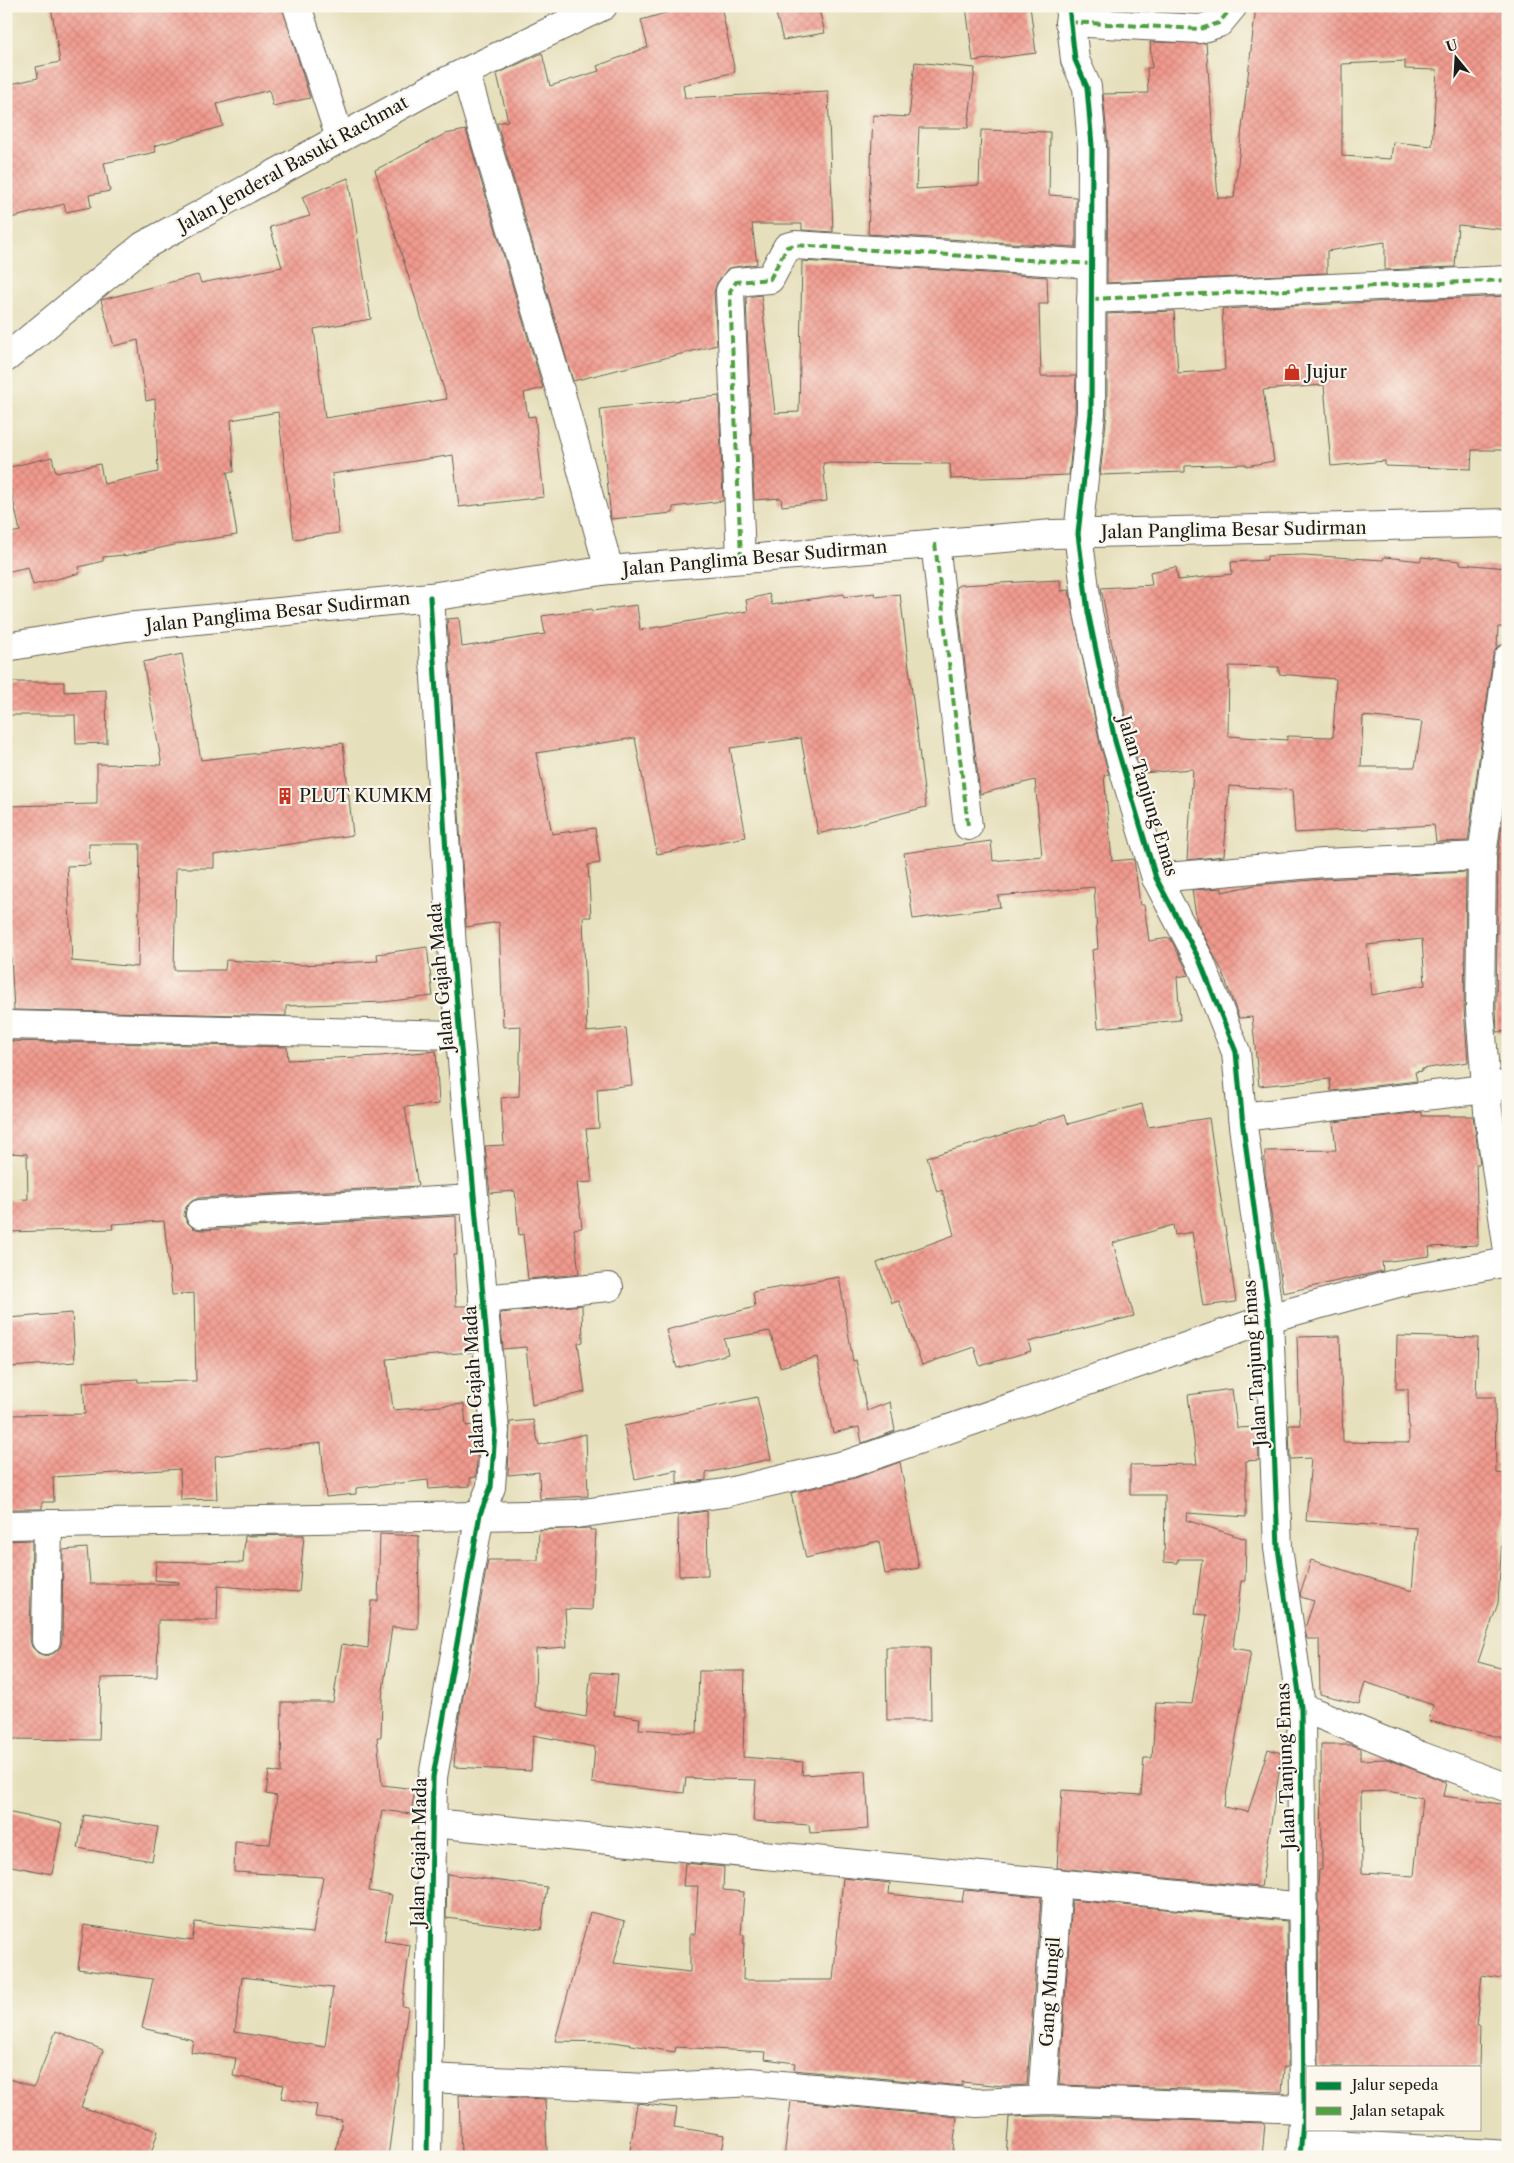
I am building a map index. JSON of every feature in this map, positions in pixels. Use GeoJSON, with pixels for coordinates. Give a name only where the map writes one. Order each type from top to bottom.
{"type":"FeatureCollection","features":[{"type":"Feature","properties":{"kind":"main road"},"geometry":{"type":"LineString","coordinates":[[297,6],[340,138]]}},
{"type":"Feature","properties":{"kind":"main road","name":"Jalan Jenderal Basuki Rachmat"},"geometry":{"type":"LineString","coordinates":[[6,358],[143,246],[465,72],[603,6]]}},
{"type":"Feature","properties":{"kind":"main road"},"geometry":{"type":"LineString","coordinates":[[1069,14],[1200,29],[1219,23],[1233,6]]}},
{"type":"Feature","properties":{"kind":"main road","name":"Jalan Tanjung Emas"},"geometry":{"type":"LineString","coordinates":[[1069,14],[1075,60],[1087,87],[1092,146],[1091,413],[1078,534],[1088,612],[1115,741],[1156,878],[1199,959],[1236,1052],[1242,1117],[1270,1318],[1278,1548],[1301,1707],[1304,1907],[1304,2109],[1302,2149]]}},
{"type":"Feature","properties":{"kind":"main road"},"geometry":{"type":"LineString","coordinates":[[465,72],[560,390],[609,570]]}},
{"type":"Feature","properties":{"kind":"main road"},"geometry":{"type":"LineString","coordinates":[[741,559],[730,291],[736,282],[770,279],[787,247],[795,245],[1091,264]]}},
{"type":"Feature","properties":{"kind":"main road"},"geometry":{"type":"LineString","coordinates":[[1092,299],[1508,280]]}},
{"type":"Feature","properties":{"kind":"main road","name":"Jalan Panglima Besar Sudirman"},"geometry":{"type":"LineString","coordinates":[[6,647],[126,627],[430,597],[609,570],[741,559],[1053,534],[1508,523]]}},
{"type":"Feature","properties":{"kind":"main road"},"geometry":{"type":"LineString","coordinates":[[935,543],[968,826]]}},
{"type":"Feature","properties":{"kind":"main road","name":"Jalan Gajah Mada"},"geometry":{"type":"LineString","coordinates":[[427,2157],[433,1778],[480,1514],[491,1487],[495,1431],[452,948],[430,597]]}},
{"type":"Feature","properties":{"kind":"main road"},"geometry":{"type":"LineString","coordinates":[[1508,658],[1482,856],[1480,1010],[1497,1087],[1508,1251]]}},
{"type":"Feature","properties":{"kind":"main road"},"geometry":{"type":"LineString","coordinates":[[1156,878],[1323,863],[1482,856]]}},
{"type":"Feature","properties":{"kind":"main road"},"geometry":{"type":"LineString","coordinates":[[6,1024],[459,1035]]}},
{"type":"Feature","properties":{"kind":"main road"},"geometry":{"type":"LineString","coordinates":[[1242,1117],[1497,1087]]}},
{"type":"Feature","properties":{"kind":"main road"},"geometry":{"type":"LineString","coordinates":[[200,1214],[474,1199]]}},
{"type":"Feature","properties":{"kind":"main road"},"geometry":{"type":"LineString","coordinates":[[6,1526],[480,1514],[576,1514],[724,1493],[851,1463],[1270,1318],[1409,1280],[1508,1262]]}},
{"type":"Feature","properties":{"kind":"main road"},"geometry":{"type":"LineString","coordinates":[[483,1298],[609,1287]]}},
{"type":"Feature","properties":{"kind":"main road"},"geometry":{"type":"LineString","coordinates":[[46,1640],[48,1524]]}},
{"type":"Feature","properties":{"kind":"main road"},"geometry":{"type":"LineString","coordinates":[[1301,1707],[1421,1756],[1508,1788]]}},
{"type":"Feature","properties":{"kind":"main road"},"geometry":{"type":"LineString","coordinates":[[432,1823],[1304,1907]]}},
{"type":"Feature","properties":{"kind":"main road","name":"Gang Mungil"},"geometry":{"type":"LineString","coordinates":[[1042,2100],[1058,1883]]}},
{"type":"Feature","properties":{"kind":"main road"},"geometry":{"type":"LineString","coordinates":[[428,2078],[647,2088],[751,2082],[977,2103],[1042,2100],[1304,2109]]}},
{"type":"Feature","properties":{"kind":"main road"},"geometry":{"type":"LineString","coordinates":[[1302,2149],[1508,2154]]}},
{"type":"Feature","properties":{"kind":"building"},"geometry":{"type":"Polygon","coordinates":[[[51,6],[282,6],[310,98],[273,106],[269,90],[217,104],[223,126],[154,146],[156,152],[104,163],[110,191],[89,195],[91,207],[66,212],[64,204],[11,218],[6,200],[6,85],[38,78],[36,67],[60,62],[51,6]]]}},
{"type":"Feature","properties":{"kind":"building"},"geometry":{"type":"Polygon","coordinates":[[[690,6],[721,6],[735,72],[683,85],[685,98],[828,91],[833,232],[802,230],[802,224],[752,224],[757,264],[728,268],[717,283],[714,292],[717,345],[573,381],[497,123],[508,121],[497,74],[542,53],[550,86],[599,71],[597,66],[648,47],[641,20],[690,6]]]}},
{"type":"Feature","properties":{"kind":"building"},"geometry":{"type":"Polygon","coordinates":[[[774,6],[818,6],[825,33],[783,40],[774,6]]]}},
{"type":"Feature","properties":{"kind":"building"},"geometry":{"type":"Polygon","coordinates":[[[966,6],[1030,6],[1036,53],[973,61],[966,6]]]}},
{"type":"Feature","properties":{"kind":"building"},"geometry":{"type":"Polygon","coordinates":[[[1256,6],[1399,6],[1508,10],[1508,230],[1458,225],[1455,267],[1385,270],[1385,242],[1327,251],[1327,273],[1107,283],[1108,146],[1103,94],[1148,93],[1147,68],[1152,68],[1150,42],[1206,43],[1218,198],[1234,198],[1256,6]],[[1405,61],[1342,64],[1342,156],[1391,159],[1393,142],[1432,146],[1437,70],[1405,69],[1405,61]]]}},
{"type":"Feature","properties":{"kind":"building"},"geometry":{"type":"Polygon","coordinates":[[[915,62],[975,68],[968,128],[919,128],[916,189],[979,185],[981,130],[1050,132],[1049,195],[1076,197],[1076,247],[868,234],[873,115],[909,117],[915,62]]]}},
{"type":"Feature","properties":{"kind":"building"},"geometry":{"type":"Polygon","coordinates":[[[466,130],[543,388],[524,393],[528,417],[535,416],[544,497],[459,507],[453,455],[332,474],[339,533],[294,539],[278,412],[231,420],[234,472],[227,472],[237,535],[188,542],[124,556],[103,557],[103,561],[79,567],[80,573],[33,585],[28,567],[6,572],[6,534],[20,531],[6,468],[52,457],[56,473],[100,464],[104,484],[158,472],[155,399],[146,401],[138,340],[114,346],[101,300],[198,275],[201,283],[282,267],[270,227],[310,216],[302,197],[348,178],[371,319],[314,329],[325,418],[447,399],[375,170],[445,134],[466,130]]]}},
{"type":"Feature","properties":{"kind":"building"},"geometry":{"type":"Polygon","coordinates":[[[802,261],[1047,277],[1048,304],[1039,304],[1041,376],[1076,376],[1075,412],[1069,475],[951,479],[950,464],[823,463],[827,501],[782,506],[781,498],[754,500],[746,297],[761,295],[775,413],[799,412],[802,261]]]}},
{"type":"Feature","properties":{"kind":"building"},"geometry":{"type":"Polygon","coordinates":[[[1508,296],[1508,450],[1472,450],[1471,469],[1385,466],[1385,461],[1331,466],[1324,385],[1263,390],[1274,461],[1246,466],[1246,464],[1185,466],[1185,472],[1100,475],[1107,413],[1107,314],[1174,311],[1178,373],[1225,370],[1222,309],[1508,296]]]}},
{"type":"Feature","properties":{"kind":"building"},"geometry":{"type":"Polygon","coordinates":[[[719,396],[723,501],[673,507],[673,513],[611,519],[600,409],[719,396]]]}},
{"type":"Feature","properties":{"kind":"building"},"geometry":{"type":"Polygon","coordinates":[[[1304,555],[1383,560],[1384,557],[1421,561],[1421,557],[1460,561],[1460,564],[1508,568],[1506,627],[1498,627],[1497,647],[1493,656],[1468,841],[1436,842],[1434,825],[1295,833],[1292,790],[1229,786],[1224,856],[1187,860],[1193,769],[1141,773],[1130,737],[1101,588],[1152,585],[1150,572],[1176,567],[1178,580],[1232,574],[1231,562],[1267,560],[1267,556],[1304,555]],[[1229,666],[1228,736],[1287,740],[1287,736],[1333,737],[1336,679],[1279,674],[1279,667],[1229,666]],[[1363,716],[1361,767],[1415,767],[1422,722],[1363,716]]]}},
{"type":"Feature","properties":{"kind":"building"},"geometry":{"type":"Polygon","coordinates":[[[1060,580],[1061,591],[1069,590],[1100,744],[1109,774],[1104,775],[1112,861],[1134,859],[1140,905],[1144,905],[1149,941],[1170,938],[1189,975],[1177,977],[1180,1020],[1098,1028],[1092,950],[1098,949],[1094,887],[998,896],[1000,907],[913,919],[904,853],[991,841],[993,861],[1042,856],[1035,780],[980,794],[956,587],[960,585],[1060,580]]]}},
{"type":"Feature","properties":{"kind":"building"},"geometry":{"type":"Polygon","coordinates":[[[875,593],[876,597],[900,594],[926,807],[818,834],[801,738],[730,748],[746,837],[657,854],[635,738],[536,753],[552,834],[595,828],[600,863],[588,865],[591,917],[583,917],[587,1032],[626,1028],[632,1085],[597,1089],[599,1128],[586,1129],[592,1182],[577,1183],[582,1228],[574,1229],[579,1274],[528,1279],[523,1234],[519,1235],[515,1191],[490,1193],[485,1146],[504,1145],[501,1098],[519,1096],[521,1026],[503,1027],[499,922],[466,927],[447,619],[459,618],[462,647],[545,634],[542,616],[592,609],[592,611],[637,605],[640,630],[748,611],[746,600],[769,594],[772,605],[844,594],[844,597],[875,593]]]}},
{"type":"Feature","properties":{"kind":"building"},"geometry":{"type":"Polygon","coordinates":[[[182,654],[201,760],[343,743],[353,835],[214,855],[214,868],[176,868],[174,970],[225,970],[226,960],[302,965],[378,961],[377,954],[427,947],[433,996],[383,1002],[286,1006],[286,1016],[14,1010],[6,867],[6,806],[97,804],[97,764],[162,765],[143,662],[182,654]],[[89,844],[90,865],[67,866],[72,961],[138,967],[140,844],[89,844]]]}},
{"type":"Feature","properties":{"kind":"building"},"geometry":{"type":"Polygon","coordinates":[[[6,682],[64,682],[64,692],[106,690],[107,743],[76,744],[75,715],[6,715],[6,682]]]}},
{"type":"Feature","properties":{"kind":"building"},"geometry":{"type":"Polygon","coordinates":[[[1508,780],[1508,1031],[1497,1032],[1498,857],[1508,780]]]}},
{"type":"Feature","properties":{"kind":"building"},"geometry":{"type":"Polygon","coordinates":[[[1466,872],[1464,1010],[1468,1062],[1422,1069],[1422,1071],[1415,1072],[1417,1081],[1331,1091],[1330,1079],[1259,1086],[1252,1017],[1239,1018],[1222,971],[1197,922],[1192,890],[1222,888],[1222,892],[1255,885],[1324,879],[1466,872]],[[1422,939],[1367,945],[1372,995],[1425,985],[1422,939]]]}},
{"type":"Feature","properties":{"kind":"building"},"geometry":{"type":"Polygon","coordinates":[[[6,1041],[287,1047],[288,1060],[380,1056],[436,1051],[439,1104],[405,1107],[418,1186],[199,1198],[192,1201],[186,1207],[184,1215],[187,1222],[193,1228],[201,1230],[456,1216],[457,1255],[454,1255],[456,1306],[468,1306],[472,1352],[387,1359],[393,1410],[464,1404],[466,1426],[479,1424],[476,1477],[470,1478],[470,1486],[429,1489],[428,1480],[356,1488],[356,1494],[326,1497],[321,1443],[215,1456],[217,1499],[181,1500],[180,1469],[53,1477],[54,1502],[42,1502],[42,1509],[6,1509],[6,1415],[85,1414],[83,1382],[138,1379],[138,1382],[196,1381],[194,1293],[172,1295],[164,1221],[112,1224],[113,1229],[8,1232],[7,1200],[28,1199],[27,1154],[6,1153],[6,1041]]]}},
{"type":"Feature","properties":{"kind":"building"},"geometry":{"type":"Polygon","coordinates":[[[1142,1104],[1148,1127],[1209,1118],[1236,1302],[1203,1306],[1192,1232],[1175,1235],[1173,1225],[1113,1243],[1134,1316],[1028,1342],[1031,1351],[980,1366],[974,1347],[922,1365],[899,1301],[892,1303],[877,1263],[954,1235],[942,1190],[937,1192],[927,1157],[977,1143],[1065,1114],[1068,1124],[1142,1104]]]}},
{"type":"Feature","properties":{"kind":"building"},"geometry":{"type":"Polygon","coordinates":[[[1422,1112],[1422,1116],[1473,1116],[1480,1164],[1476,1164],[1478,1245],[1429,1247],[1430,1256],[1382,1262],[1383,1271],[1283,1293],[1265,1174],[1265,1151],[1336,1150],[1333,1122],[1422,1112]]]}},
{"type":"Feature","properties":{"kind":"building"},"geometry":{"type":"Polygon","coordinates":[[[839,1277],[853,1361],[856,1360],[867,1411],[890,1402],[895,1431],[862,1443],[859,1427],[833,1433],[817,1357],[780,1367],[770,1331],[724,1339],[728,1354],[677,1368],[666,1330],[755,1307],[753,1292],[839,1277]]]}},
{"type":"Feature","properties":{"kind":"building"},"geometry":{"type":"Polygon","coordinates":[[[582,1305],[583,1342],[578,1343],[585,1392],[532,1405],[526,1347],[503,1349],[500,1313],[582,1305]]]}},
{"type":"Feature","properties":{"kind":"building"},"geometry":{"type":"Polygon","coordinates":[[[72,1313],[75,1362],[11,1367],[8,1318],[72,1313]]]}},
{"type":"Feature","properties":{"kind":"building"},"geometry":{"type":"Polygon","coordinates":[[[1340,1336],[1343,1442],[1409,1443],[1408,1389],[1396,1389],[1397,1336],[1478,1338],[1476,1397],[1495,1397],[1496,1473],[1506,1474],[1498,1603],[1478,1662],[1508,1670],[1508,1739],[1429,1721],[1433,1705],[1365,1682],[1359,1704],[1320,1694],[1319,1639],[1307,1639],[1305,1628],[1314,1601],[1301,1597],[1300,1594],[1311,1560],[1412,1591],[1417,1528],[1306,1521],[1311,1458],[1290,1459],[1289,1425],[1300,1425],[1297,1337],[1340,1336]]]}},
{"type":"Feature","properties":{"kind":"building"},"geometry":{"type":"Polygon","coordinates":[[[1232,1389],[1237,1428],[1258,1427],[1259,1460],[1246,1461],[1246,1517],[1187,1513],[1186,1520],[1246,1539],[1245,1581],[1241,1581],[1233,1648],[1251,1651],[1224,1807],[1248,1812],[1268,1749],[1282,1753],[1261,1887],[1057,1868],[1062,1790],[1141,1795],[1144,1758],[1152,1758],[1156,1702],[1192,1704],[1207,1615],[1195,1614],[1202,1559],[1178,1559],[1178,1563],[1164,1562],[1165,1495],[1130,1495],[1130,1465],[1197,1464],[1188,1395],[1232,1389]]]}},
{"type":"Feature","properties":{"kind":"building"},"geometry":{"type":"Polygon","coordinates":[[[757,1397],[771,1459],[706,1473],[706,1480],[677,1484],[677,1470],[635,1479],[624,1426],[757,1397]]]}},
{"type":"Feature","properties":{"kind":"building"},"geometry":{"type":"Polygon","coordinates":[[[533,1420],[539,1445],[586,1434],[588,1496],[540,1499],[539,1472],[508,1475],[510,1422],[533,1420]]]}},
{"type":"Feature","properties":{"kind":"building"},"geometry":{"type":"Polygon","coordinates":[[[900,1462],[919,1568],[885,1574],[879,1541],[806,1558],[791,1493],[855,1478],[900,1462]]]}},
{"type":"Feature","properties":{"kind":"building"},"geometry":{"type":"Polygon","coordinates":[[[707,1511],[708,1575],[679,1576],[678,1515],[707,1511]]]}},
{"type":"Feature","properties":{"kind":"building"},"geometry":{"type":"Polygon","coordinates":[[[590,1528],[590,1530],[596,1530],[592,1610],[565,1609],[567,1647],[536,1649],[535,1707],[586,1717],[591,1672],[618,1674],[614,1715],[640,1718],[639,1729],[697,1733],[699,1671],[745,1671],[743,1757],[803,1762],[802,1775],[866,1771],[869,1829],[810,1833],[809,1825],[753,1821],[756,1780],[686,1778],[684,1793],[592,1783],[595,1747],[533,1735],[531,1771],[454,1767],[456,1735],[488,1560],[538,1560],[539,1530],[590,1528]]]}},
{"type":"Feature","properties":{"kind":"building"},"geometry":{"type":"Polygon","coordinates":[[[380,1534],[419,1536],[418,1629],[392,1627],[382,1698],[381,1737],[377,1737],[382,1785],[415,1789],[411,1814],[382,1810],[369,1891],[392,1895],[384,1941],[410,1945],[402,2006],[408,2007],[388,2157],[335,2157],[342,2120],[315,2117],[317,2105],[281,2098],[284,2085],[233,2076],[236,2058],[191,2052],[193,2040],[142,2028],[153,1979],[78,1969],[84,1925],[192,1941],[195,1922],[313,1933],[323,1877],[234,1872],[235,1842],[270,1844],[277,1796],[266,1794],[269,1771],[281,1773],[282,1702],[333,1702],[342,1644],[368,1648],[371,1601],[378,1601],[380,1534]],[[242,1977],[235,2032],[325,2047],[333,1988],[242,1977]]]}},
{"type":"Feature","properties":{"kind":"building"},"geometry":{"type":"Polygon","coordinates":[[[304,1535],[299,1592],[218,1586],[217,1620],[158,1620],[157,1677],[101,1678],[99,1740],[6,1739],[6,1541],[32,1540],[30,1640],[32,1647],[38,1653],[46,1656],[60,1648],[62,1641],[63,1550],[87,1548],[90,1584],[179,1584],[179,1582],[155,1580],[156,1561],[243,1563],[245,1536],[304,1535]]]}},
{"type":"Feature","properties":{"kind":"building"},"geometry":{"type":"Polygon","coordinates":[[[886,1647],[930,1647],[931,1720],[887,1720],[886,1647]]]}},
{"type":"Feature","properties":{"kind":"building"},"geometry":{"type":"Polygon","coordinates":[[[1321,1745],[1352,1745],[1360,1748],[1360,1760],[1387,1759],[1446,1782],[1443,1796],[1508,1805],[1508,1979],[1482,1975],[1476,2025],[1480,2025],[1479,2066],[1319,2066],[1319,1870],[1322,1870],[1321,1745]],[[1388,1791],[1361,1792],[1362,1873],[1414,1876],[1422,1798],[1388,1791]]]}},
{"type":"Feature","properties":{"kind":"building"},"geometry":{"type":"Polygon","coordinates":[[[6,1812],[62,1823],[52,1874],[6,1865],[6,1812]]]}},
{"type":"Feature","properties":{"kind":"building"},"geometry":{"type":"Polygon","coordinates":[[[84,1815],[158,1827],[152,1861],[78,1848],[84,1815]]]}},
{"type":"Feature","properties":{"kind":"building"},"geometry":{"type":"Polygon","coordinates":[[[685,1863],[724,1867],[723,1890],[744,1892],[741,1935],[744,1935],[743,1980],[833,1980],[843,1878],[890,1883],[889,1894],[962,1902],[964,1890],[1041,1897],[1027,2085],[1003,2086],[962,2082],[962,2086],[794,2070],[795,2063],[765,2059],[766,2052],[676,2047],[675,2052],[614,2042],[555,2041],[590,1912],[625,1921],[614,1963],[690,1972],[690,1934],[695,1934],[698,1886],[683,1886],[685,1863]]]}},
{"type":"Feature","properties":{"kind":"building"},"geometry":{"type":"Polygon","coordinates":[[[447,1874],[547,1887],[541,1930],[446,1918],[447,1874]]]}},
{"type":"Feature","properties":{"kind":"building"},"geometry":{"type":"Polygon","coordinates":[[[1072,1900],[1287,1921],[1288,2067],[1284,2067],[1282,2092],[1059,2085],[1072,1900]]]}},
{"type":"Feature","properties":{"kind":"building"},"geometry":{"type":"Polygon","coordinates":[[[56,2031],[103,2050],[81,2107],[158,2131],[150,2157],[6,2157],[6,2078],[34,2087],[56,2031]]]}},
{"type":"Feature","properties":{"kind":"building"},"geometry":{"type":"Polygon","coordinates":[[[459,2095],[545,2099],[547,2152],[461,2155],[459,2095]]]}},
{"type":"Feature","properties":{"kind":"building"},"geometry":{"type":"Polygon","coordinates":[[[791,2101],[957,2117],[952,2157],[784,2157],[791,2101]]]}},
{"type":"Feature","properties":{"kind":"building"},"geometry":{"type":"Polygon","coordinates":[[[637,2103],[677,2108],[674,2127],[725,2135],[721,2157],[629,2157],[637,2103]]]}},
{"type":"Feature","properties":{"kind":"building"},"geometry":{"type":"Polygon","coordinates":[[[1048,2116],[1265,2123],[1262,2157],[1006,2157],[1009,2117],[1048,2116]]]}},
{"type":"Feature","properties":{"kind":"marked path"},"geometry":{"type":"LineString","coordinates":[[1069,22],[1200,29],[1219,23],[1233,6]]}},
{"type":"Feature","properties":{"kind":"marked path"},"geometry":{"type":"LineString","coordinates":[[741,559],[730,291],[736,282],[770,279],[787,247],[795,245],[1091,264]]}},
{"type":"Feature","properties":{"kind":"marked path"},"geometry":{"type":"LineString","coordinates":[[1091,299],[1508,280]]}},
{"type":"Feature","properties":{"kind":"marked path"},"geometry":{"type":"LineString","coordinates":[[935,543],[968,826]]}},
{"type":"Feature","properties":{"kind":"cycle path"},"geometry":{"type":"LineString","coordinates":[[1069,6],[1075,60],[1087,87],[1092,146],[1091,413],[1078,534],[1088,612],[1115,741],[1156,878],[1199,959],[1236,1052],[1243,1126],[1269,1318],[1278,1548],[1301,1707],[1304,2109],[1300,2157]]}},
{"type":"Feature","properties":{"kind":"cycle path"},"geometry":{"type":"LineString","coordinates":[[427,2157],[433,1777],[480,1514],[491,1487],[495,1431],[452,948],[430,597]]}},
{"type":"Feature","properties":{"kind":"place","name":"Jujur"},"geometry":{"type":"Point","coordinates":[1292,372]}},
{"type":"Feature","properties":{"kind":"place","name":"PLUT KUMKM"},"geometry":{"type":"Point","coordinates":[285,796]}}]}
